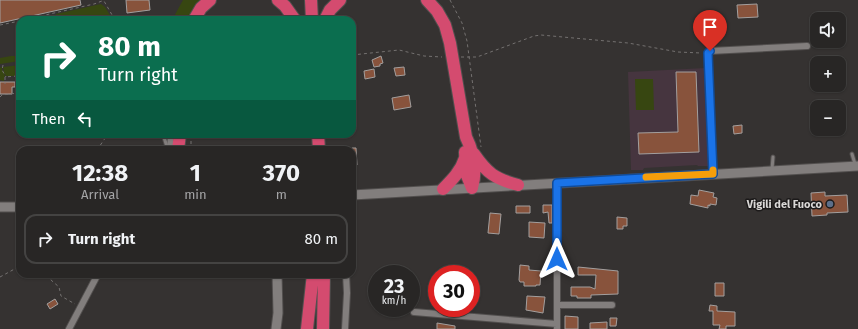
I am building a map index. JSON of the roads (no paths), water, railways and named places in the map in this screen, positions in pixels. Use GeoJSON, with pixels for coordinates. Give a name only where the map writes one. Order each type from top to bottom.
{"type":"FeatureCollection","features":[{"type":"Feature","properties":{"kind":"highway"},"geometry":{"type":"LineString","coordinates":[[197,16],[210,0]]}},
{"type":"Feature","properties":{"kind":"highway"},"geometry":{"type":"LineString","coordinates":[[278,0],[285,6],[292,16]]}},
{"type":"Feature","properties":{"kind":"highway"},"geometry":{"type":"LineString","coordinates":[[303,0],[304,16]]}},
{"type":"Feature","properties":{"kind":"highway"},"geometry":{"type":"LineString","coordinates":[[311,0],[312,16]]}},
{"type":"Feature","properties":{"kind":"highway"},"geometry":{"type":"LineString","coordinates":[[327,16],[330,10],[340,0]]}},
{"type":"Feature","properties":{"kind":"highway"},"geometry":{"type":"LineString","coordinates":[[427,0],[437,11],[445,24],[450,43],[466,137],[481,165],[505,182],[518,185]]}},
{"type":"Feature","properties":{"kind":"highway"},"geometry":{"type":"LineString","coordinates":[[472,188],[466,173],[473,151]]}},
{"type":"Feature","properties":{"kind":"highway"},"geometry":{"type":"LineString","coordinates":[[443,189],[458,173],[473,151]]}},
{"type":"Feature","properties":{"kind":"highway"},"geometry":{"type":"LineString","coordinates":[[307,329],[313,278]]}},
{"type":"Feature","properties":{"kind":"highway"},"geometry":{"type":"LineString","coordinates":[[323,329],[324,278]]}},
{"type":"Feature","properties":{"kind":"main road"},"geometry":{"type":"LineString","coordinates":[[356,195],[857,166]]}},
{"type":"Feature","properties":{"kind":"main road"},"geometry":{"type":"LineString","coordinates":[[0,207],[16,207]]}},
{"type":"Feature","properties":{"kind":"main road"},"geometry":{"type":"LineString","coordinates":[[276,329],[278,313],[277,278]]}},
{"type":"Feature","properties":{"kind":"street"},"geometry":{"type":"LineString","coordinates":[[713,174],[708,53],[710,51],[807,46]]}},
{"type":"Feature","properties":{"kind":"street"},"geometry":{"type":"LineString","coordinates":[[420,313],[557,326],[557,183]]}},
{"type":"Feature","properties":{"kind":"street"},"geometry":{"type":"LineString","coordinates":[[69,329],[96,278]]}},
{"type":"Feature","properties":{"kind":"street"},"geometry":{"type":"LineString","coordinates":[[345,329],[346,278]]}},
{"type":"Feature","properties":{"kind":"street"},"geometry":{"type":"LineString","coordinates":[[557,305],[612,305]]}},
{"type":"Feature","properties":{"kind":"lane"},"geometry":{"type":"LineString","coordinates":[[852,154],[857,166]]}},
{"type":"Feature","properties":{"kind":"lane"},"geometry":{"type":"LineString","coordinates":[[771,171],[773,157]]}},
{"type":"Feature","properties":{"kind":"place","name":"Vigili del Fuoco"},"geometry":{"type":"Point","coordinates":[830,204]}}]}
